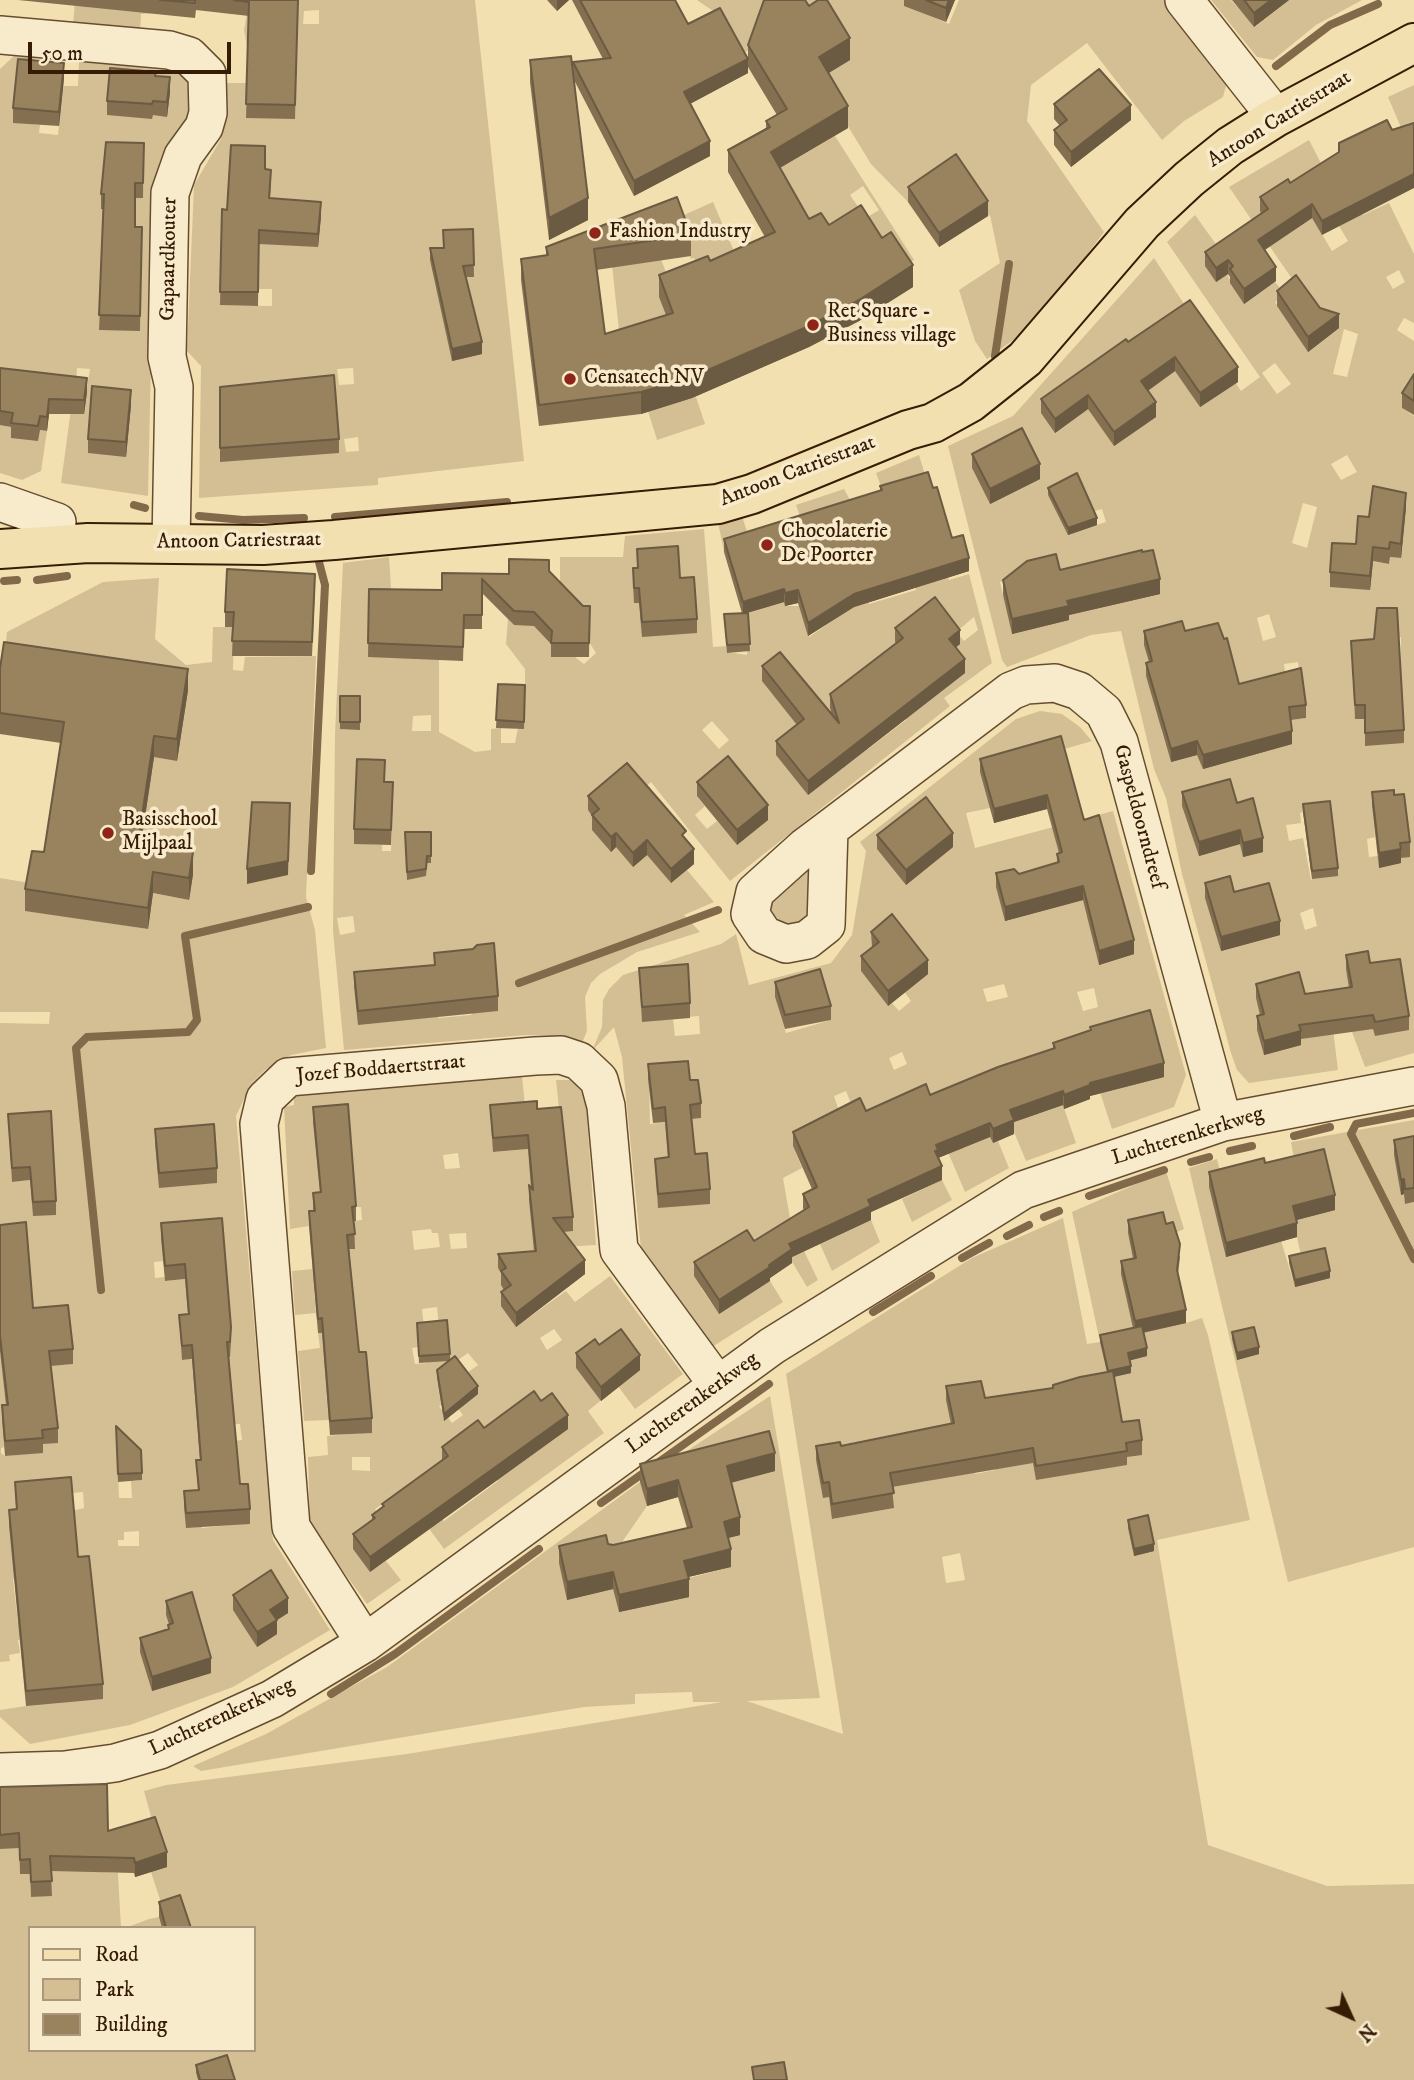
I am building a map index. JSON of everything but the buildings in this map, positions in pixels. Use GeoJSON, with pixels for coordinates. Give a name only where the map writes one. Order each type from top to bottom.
{"type":"FeatureCollection","features":[{"type":"Feature","properties":{"kind":"main road","name":"Antoon Catriestraat"},"geometry":{"type":"LineString","coordinates":[[0,550],[88,543],[263,545],[426,533],[718,504],[752,494],[908,430],[933,423],[998,383],[1070,310],[1142,223],[1189,179],[1230,146],[1276,117],[1414,43]]}},
{"type":"Feature","properties":{"kind":"street"},"geometry":{"type":"LineString","coordinates":[[1184,0],[1276,117]]}},
{"type":"Feature","properties":{"kind":"street","name":"Gapaardkouter"},"geometry":{"type":"LineString","coordinates":[[0,35],[169,50],[190,56],[206,74],[208,113],[204,127],[183,156],[170,193],[167,357],[174,387],[171,543]]}},
{"type":"Feature","properties":{"kind":"street"},"geometry":{"type":"LineString","coordinates":[[0,502],[57,522]]}},
{"type":"Feature","properties":{"kind":"street","name":"Gaspeldoorndreef"},"geometry":{"type":"LineString","coordinates":[[829,829],[1011,691],[1026,685],[1055,683],[1079,691],[1104,712],[1119,742],[1223,1122]]}},
{"type":"Feature","properties":{"kind":"street","name":"Jozef Boddaertstraat"},"geometry":{"type":"LineString","coordinates":[[365,1643],[291,1527],[259,1124],[265,1099],[288,1077],[535,1056],[561,1055],[579,1061],[599,1080],[606,1106],[619,1250],[718,1385]]}},
{"type":"Feature","properties":{"kind":"street","name":"Luchterenkerkweg"},"geometry":{"type":"LineString","coordinates":[[0,1772],[65,1770],[115,1763],[160,1750],[272,1699],[365,1643],[772,1346],[1023,1189],[1223,1122],[1414,1086]]}},
{"type":"Feature","properties":{"kind":"green space"},"geometry":{"type":"Polygon","coordinates":[[[75,0],[155,13],[141,14],[140,33],[73,26],[75,0]]]}},
{"type":"Feature","properties":{"kind":"green space"},"geometry":{"type":"Polygon","coordinates":[[[286,0],[475,0],[524,461],[378,478],[378,485],[199,498],[201,366],[187,351],[194,185],[221,139],[227,83],[247,83],[248,51],[244,30],[247,13],[286,0]],[[319,10],[304,11],[303,24],[319,24],[319,10]],[[268,224],[220,305],[272,306],[272,289],[258,289],[259,241],[268,224]],[[353,368],[337,369],[339,385],[354,384],[353,368]],[[358,437],[344,439],[346,452],[359,451],[358,437]]]}},
{"type":"Feature","properties":{"kind":"green space"},"geometry":{"type":"Polygon","coordinates":[[[697,0],[940,0],[933,17],[949,24],[959,0],[1165,0],[1228,78],[1223,97],[1184,121],[1162,140],[1087,43],[1031,85],[1027,121],[1104,232],[1034,325],[987,359],[975,341],[959,290],[1000,263],[990,215],[988,216],[955,169],[908,202],[871,164],[819,79],[763,43],[745,52],[728,21],[697,0]]]}},
{"type":"Feature","properties":{"kind":"green space"},"geometry":{"type":"Polygon","coordinates":[[[1211,0],[1231,0],[1255,27],[1289,0],[1362,0],[1316,25],[1273,60],[1257,57],[1211,0]]]}},
{"type":"Feature","properties":{"kind":"green space"},"geometry":{"type":"Polygon","coordinates":[[[16,54],[36,54],[34,75],[13,122],[40,125],[39,133],[58,135],[63,86],[78,86],[79,60],[176,72],[186,78],[193,87],[193,117],[160,162],[155,180],[148,496],[61,483],[73,394],[5,426],[47,431],[41,471],[22,480],[0,473],[0,69],[16,54]],[[106,157],[135,210],[135,198],[143,197],[144,158],[106,157]],[[102,241],[99,329],[140,330],[142,242],[102,241]],[[77,368],[76,386],[87,387],[90,369],[77,368]]]}},
{"type":"Feature","properties":{"kind":"green space"},"geometry":{"type":"Polygon","coordinates":[[[1414,85],[1414,158],[1388,97],[1414,85]]]}},
{"type":"Feature","properties":{"kind":"green space"},"geometry":{"type":"Polygon","coordinates":[[[835,136],[914,260],[901,268],[829,247],[771,173],[835,136]],[[863,186],[850,195],[866,218],[879,210],[863,186]]]}},
{"type":"Feature","properties":{"kind":"green space"},"geometry":{"type":"Polygon","coordinates":[[[1309,140],[1337,194],[1349,187],[1363,215],[1389,203],[1414,254],[1414,323],[1404,318],[1397,330],[1414,341],[1414,388],[1402,408],[1414,416],[1414,1053],[1365,1067],[1352,1032],[1330,1005],[1338,1070],[1249,1083],[1237,1070],[1231,1053],[1182,874],[1166,798],[1154,769],[1121,631],[1091,635],[1007,667],[1002,660],[948,446],[1013,416],[1154,258],[1241,391],[1260,377],[1167,242],[1195,215],[1223,254],[1217,258],[1244,303],[1275,282],[1286,295],[1275,302],[1303,343],[1325,327],[1229,187],[1309,140]],[[1329,209],[1312,218],[1332,251],[1348,241],[1329,209]],[[1399,270],[1386,277],[1393,289],[1405,282],[1399,270]],[[1344,329],[1333,374],[1347,377],[1358,334],[1344,329]],[[1275,363],[1262,373],[1277,394],[1291,384],[1275,363]],[[1141,395],[1143,421],[1146,424],[1156,417],[1141,395]],[[1347,455],[1331,464],[1341,480],[1357,472],[1347,455]],[[988,460],[972,468],[990,504],[988,460]],[[1303,503],[1292,543],[1307,548],[1317,507],[1303,503]],[[1102,509],[1091,512],[1082,530],[1106,522],[1102,509]],[[1369,532],[1356,559],[1369,590],[1373,561],[1389,564],[1390,557],[1401,558],[1369,532]],[[1056,568],[1000,582],[1012,633],[1056,568]],[[1269,614],[1257,618],[1263,641],[1276,637],[1269,614]],[[1401,637],[1376,638],[1351,655],[1355,718],[1365,719],[1365,746],[1401,689],[1401,637]],[[1298,662],[1284,664],[1291,720],[1306,718],[1298,662]],[[1222,712],[1161,729],[1171,762],[1197,755],[1200,759],[1222,712]],[[1372,806],[1375,837],[1367,839],[1369,857],[1378,856],[1379,868],[1401,863],[1372,806]],[[1303,812],[1300,813],[1301,823],[1286,825],[1289,841],[1303,838],[1311,880],[1303,812]],[[1313,908],[1300,913],[1305,930],[1317,926],[1313,908]]]}},
{"type":"Feature","properties":{"kind":"green space"},"geometry":{"type":"Polygon","coordinates":[[[713,202],[743,272],[700,273],[694,258],[691,259],[677,218],[713,202]]]}},
{"type":"Feature","properties":{"kind":"green space"},"geometry":{"type":"Polygon","coordinates":[[[650,230],[673,291],[668,322],[621,350],[610,246],[650,230]]]}},
{"type":"Feature","properties":{"kind":"green space"},"geometry":{"type":"Polygon","coordinates":[[[696,397],[705,424],[657,440],[648,411],[696,397]]]}},
{"type":"Feature","properties":{"kind":"green space"},"geometry":{"type":"Polygon","coordinates":[[[919,455],[928,485],[885,497],[876,473],[919,455]]]}},
{"type":"Feature","properties":{"kind":"green space"},"geometry":{"type":"Polygon","coordinates":[[[844,489],[856,511],[804,528],[796,505],[844,489]]]}},
{"type":"Feature","properties":{"kind":"green space"},"geometry":{"type":"Polygon","coordinates":[[[741,513],[751,544],[724,552],[718,522],[741,513]]]}},
{"type":"Feature","properties":{"kind":"green space"},"geometry":{"type":"Polygon","coordinates":[[[704,529],[713,647],[727,646],[727,652],[747,655],[748,621],[745,603],[770,606],[784,602],[786,606],[799,606],[809,637],[841,615],[835,595],[856,561],[869,604],[916,590],[909,565],[940,555],[949,580],[969,574],[992,663],[944,698],[950,706],[730,881],[651,782],[640,792],[588,810],[599,824],[611,851],[616,847],[655,847],[654,863],[671,883],[687,870],[714,902],[684,915],[700,932],[637,952],[600,974],[591,983],[585,997],[587,1031],[582,1043],[552,1036],[527,1035],[344,1050],[333,931],[335,734],[343,563],[389,557],[392,603],[439,607],[439,732],[475,752],[491,750],[491,729],[501,728],[501,743],[515,743],[525,693],[525,669],[506,644],[508,619],[514,625],[525,625],[529,621],[584,664],[596,653],[560,596],[560,557],[623,557],[625,536],[704,529]],[[974,617],[956,632],[964,641],[978,630],[974,617]],[[872,676],[834,705],[868,749],[906,720],[872,676]],[[431,715],[413,716],[412,731],[431,731],[431,715]],[[712,721],[702,730],[719,749],[729,740],[712,721]],[[393,796],[354,843],[382,845],[382,851],[391,851],[393,796]],[[697,796],[705,806],[695,815],[707,829],[717,821],[737,845],[768,820],[697,796]],[[353,916],[337,918],[340,935],[355,932],[353,916]],[[434,968],[438,1018],[472,1013],[434,968]]]}},
{"type":"Feature","properties":{"kind":"green space"},"geometry":{"type":"Polygon","coordinates":[[[159,578],[155,639],[186,665],[212,662],[213,627],[234,627],[233,670],[243,671],[245,657],[316,656],[306,897],[315,930],[326,1048],[291,1055],[265,1070],[251,1084],[236,1116],[273,1540],[330,1630],[233,1687],[130,1725],[30,1744],[0,1717],[0,1710],[26,1706],[100,1654],[99,1634],[18,1640],[20,1653],[9,1655],[10,1661],[0,1662],[0,1351],[3,1370],[72,1364],[0,1326],[0,1023],[49,1024],[50,1012],[0,1012],[0,878],[30,883],[26,910],[148,929],[153,893],[189,900],[138,865],[148,793],[4,663],[7,632],[103,582],[159,578]],[[51,1125],[12,1182],[30,1180],[32,1197],[56,1195],[51,1125]],[[162,1238],[163,1261],[154,1262],[155,1278],[165,1277],[166,1281],[226,1275],[162,1238]],[[189,1329],[182,1360],[230,1357],[189,1329]],[[2,1420],[4,1447],[1,1448],[1,1453],[5,1456],[43,1452],[2,1420]],[[234,1424],[225,1442],[242,1440],[240,1424],[234,1424]],[[118,1472],[119,1498],[132,1498],[131,1481],[142,1480],[118,1472]],[[83,1492],[71,1493],[17,1524],[84,1508],[83,1492]],[[199,1504],[202,1528],[250,1523],[199,1504]],[[139,1531],[124,1532],[124,1540],[118,1540],[118,1546],[139,1546],[139,1531]],[[89,1571],[13,1579],[18,1623],[93,1615],[89,1571]]]}},
{"type":"Feature","properties":{"kind":"green space"},"geometry":{"type":"Polygon","coordinates":[[[1040,711],[1062,714],[1080,727],[1092,741],[1061,750],[990,808],[966,813],[975,848],[1113,811],[1186,1075],[1174,1107],[1112,1129],[1085,1046],[1038,1114],[1063,1105],[1076,1143],[1026,1161],[994,1083],[963,1148],[990,1137],[993,1143],[998,1141],[1009,1168],[965,1192],[921,1089],[866,1125],[852,1106],[846,1091],[834,1096],[839,1111],[793,1146],[802,1168],[783,1178],[791,1224],[818,1280],[807,1287],[779,1240],[701,1288],[719,1314],[770,1281],[783,1302],[712,1347],[641,1249],[622,1057],[614,1027],[592,1051],[602,1027],[603,1000],[609,989],[623,975],[721,944],[736,934],[749,985],[831,963],[852,935],[866,851],[860,842],[1016,719],[1040,711]],[[879,956],[861,971],[888,1006],[892,1003],[899,1011],[911,1001],[879,956]],[[1004,984],[983,989],[987,1002],[1008,997],[1004,984]],[[1094,988],[1077,992],[1083,1011],[1098,1007],[1094,988]],[[775,997],[786,1033],[831,1020],[775,997]],[[699,1016],[642,1021],[673,1019],[675,1036],[700,1034],[699,1016]],[[902,1052],[889,1058],[894,1070],[907,1064],[902,1052]],[[649,1079],[650,1124],[701,1118],[649,1079]]]}},
{"type":"Feature","properties":{"kind":"green space"},"geometry":{"type":"Polygon","coordinates":[[[819,855],[815,924],[782,931],[767,908],[770,896],[819,855]]]}},
{"type":"Feature","properties":{"kind":"green space"},"geometry":{"type":"Polygon","coordinates":[[[522,1076],[526,1116],[495,1152],[563,1146],[556,1080],[570,1080],[578,1085],[586,1102],[596,1245],[564,1247],[499,1268],[506,1282],[517,1326],[566,1291],[575,1302],[610,1276],[683,1374],[635,1409],[618,1386],[588,1411],[604,1433],[444,1549],[417,1512],[387,1501],[375,1509],[384,1521],[370,1572],[386,1561],[401,1580],[367,1604],[310,1525],[308,1457],[328,1455],[327,1436],[372,1432],[325,1369],[329,1420],[304,1421],[298,1351],[320,1348],[318,1333],[356,1330],[350,1285],[314,1288],[316,1313],[295,1315],[292,1271],[313,1269],[352,1221],[362,1220],[361,1207],[313,1207],[315,1225],[290,1229],[284,1107],[294,1105],[294,1096],[522,1076]],[[458,1153],[443,1155],[445,1169],[460,1168],[458,1153]],[[431,1229],[412,1231],[414,1250],[440,1247],[438,1233],[432,1233],[431,1229]],[[466,1233],[449,1234],[451,1249],[467,1248],[466,1233]],[[437,1307],[422,1309],[424,1328],[439,1327],[437,1307]],[[554,1329],[540,1338],[547,1350],[562,1340],[554,1329]],[[425,1346],[412,1348],[415,1364],[427,1363],[425,1346]],[[468,1353],[458,1360],[467,1373],[478,1365],[468,1353]],[[450,1398],[439,1406],[452,1423],[463,1415],[450,1398]],[[469,1441],[421,1490],[444,1521],[498,1481],[469,1441]],[[352,1457],[352,1470],[370,1471],[370,1457],[352,1457]]]}},
{"type":"Feature","properties":{"kind":"green space"},"geometry":{"type":"Polygon","coordinates":[[[1414,1120],[1414,1192],[1406,1204],[1414,1202],[1414,1547],[1288,1582],[1189,1168],[1217,1159],[1223,1184],[1279,1234],[1295,1287],[1302,1260],[1283,1174],[1296,1170],[1291,1142],[1414,1120]]]}},
{"type":"Feature","properties":{"kind":"green space"},"geometry":{"type":"Polygon","coordinates":[[[1166,1171],[1184,1229],[1166,1237],[1186,1323],[1202,1318],[1208,1335],[1250,1520],[1157,1540],[1208,1845],[1327,1886],[1414,1884],[1414,2080],[233,2080],[196,2073],[198,2080],[0,2080],[0,1804],[18,1838],[20,1874],[30,1874],[31,1897],[52,1895],[50,1869],[118,1873],[121,1926],[28,1926],[28,2052],[256,2052],[256,1926],[183,1926],[165,1915],[151,1872],[155,1831],[144,1791],[166,1785],[407,1754],[722,1702],[693,1702],[692,1692],[635,1694],[635,1704],[584,1707],[201,1771],[193,1766],[266,1734],[387,1667],[640,1482],[770,1396],[820,1698],[747,1701],[843,1734],[786,1374],[972,1258],[1063,1218],[1087,1344],[1100,1342],[1072,1212],[1166,1171]],[[981,1395],[923,1482],[974,1469],[975,1474],[995,1470],[981,1395]],[[641,1482],[647,1506],[622,1542],[588,1550],[567,1600],[613,1589],[619,1612],[685,1579],[731,1567],[724,1539],[740,1534],[728,1488],[641,1482]],[[829,1497],[833,1519],[893,1508],[829,1497]],[[960,1553],[942,1557],[946,1583],[965,1580],[960,1553]]]}},
{"type":"Feature","properties":{"kind":"green space"},"geometry":{"type":"Polygon","coordinates":[[[942,1180],[952,1200],[912,1222],[902,1199],[942,1180]]]}},
{"type":"Feature","properties":{"kind":"green space"},"geometry":{"type":"Polygon","coordinates":[[[871,1220],[880,1242],[832,1271],[820,1244],[871,1220]]]}},
{"type":"Feature","properties":{"kind":"green space"},"geometry":{"type":"Polygon","coordinates":[[[159,1917],[161,1926],[130,1926],[159,1917]]]}},
{"type":"Feature","properties":{"kind":"waterway"},"geometry":{"type":"LineString","coordinates":[[1276,66],[1330,25],[1378,4]]}},
{"type":"Feature","properties":{"kind":"waterway"},"geometry":{"type":"LineString","coordinates":[[995,356],[1009,264]]}},
{"type":"Feature","properties":{"kind":"waterway"},"geometry":{"type":"LineString","coordinates":[[335,517],[507,502]]}},
{"type":"Feature","properties":{"kind":"waterway"},"geometry":{"type":"LineString","coordinates":[[134,505],[145,508]]}},
{"type":"Feature","properties":{"kind":"waterway"},"geometry":{"type":"LineString","coordinates":[[199,516],[243,520],[304,518]]}},
{"type":"Feature","properties":{"kind":"waterway"},"geometry":{"type":"LineString","coordinates":[[311,871],[325,585],[319,562]]}},
{"type":"Feature","properties":{"kind":"waterway"},"geometry":{"type":"LineString","coordinates":[[37,580],[67,576]]}},
{"type":"Feature","properties":{"kind":"waterway"},"geometry":{"type":"LineString","coordinates":[[4,581],[17,580]]}},
{"type":"Feature","properties":{"kind":"waterway"},"geometry":{"type":"LineString","coordinates":[[101,1290],[76,1048],[87,1037],[188,1032],[197,1020],[185,936],[308,907]]}},
{"type":"Feature","properties":{"kind":"waterway"},"geometry":{"type":"LineString","coordinates":[[519,983],[718,910]]}},
{"type":"Feature","properties":{"kind":"waterway"},"geometry":{"type":"LineString","coordinates":[[1414,1113],[1356,1124],[1351,1134],[1414,1259]]}},
{"type":"Feature","properties":{"kind":"waterway"},"geometry":{"type":"LineString","coordinates":[[1294,1136],[1330,1127]]}},
{"type":"Feature","properties":{"kind":"waterway"},"geometry":{"type":"LineString","coordinates":[[1230,1151],[1252,1146]]}},
{"type":"Feature","properties":{"kind":"waterway"},"geometry":{"type":"LineString","coordinates":[[1191,1162],[1209,1157]]}},
{"type":"Feature","properties":{"kind":"waterway"},"geometry":{"type":"LineString","coordinates":[[1089,1196],[1164,1170]]}},
{"type":"Feature","properties":{"kind":"waterway"},"geometry":{"type":"LineString","coordinates":[[1044,1217],[1059,1211]]}},
{"type":"Feature","properties":{"kind":"waterway"},"geometry":{"type":"LineString","coordinates":[[1007,1236],[1029,1225]]}},
{"type":"Feature","properties":{"kind":"waterway"},"geometry":{"type":"LineString","coordinates":[[962,1258],[989,1243]]}},
{"type":"Feature","properties":{"kind":"waterway"},"geometry":{"type":"LineString","coordinates":[[873,1312],[931,1276]]}},
{"type":"Feature","properties":{"kind":"waterway"},"geometry":{"type":"LineString","coordinates":[[601,1503],[769,1384]]}},
{"type":"Feature","properties":{"kind":"waterway"},"geometry":{"type":"LineString","coordinates":[[331,1694],[395,1654],[539,1549]]}},
{"type":"Feature","properties":{"kind":"place","name":"Fashion Industry"},"geometry":{"type":"Point","coordinates":[595,233]}},
{"type":"Feature","properties":{"kind":"place","name":"Ret Square - Business village"},"geometry":{"type":"Point","coordinates":[813,325]}},
{"type":"Feature","properties":{"kind":"place","name":"Censatech NV"},"geometry":{"type":"Point","coordinates":[570,379]}},
{"type":"Feature","properties":{"kind":"place","name":"Chocolaterie De Poorter"},"geometry":{"type":"Point","coordinates":[767,545]}},
{"type":"Feature","properties":{"kind":"place","name":"Basisschool Mijlpaal"},"geometry":{"type":"Point","coordinates":[108,833]}}]}
